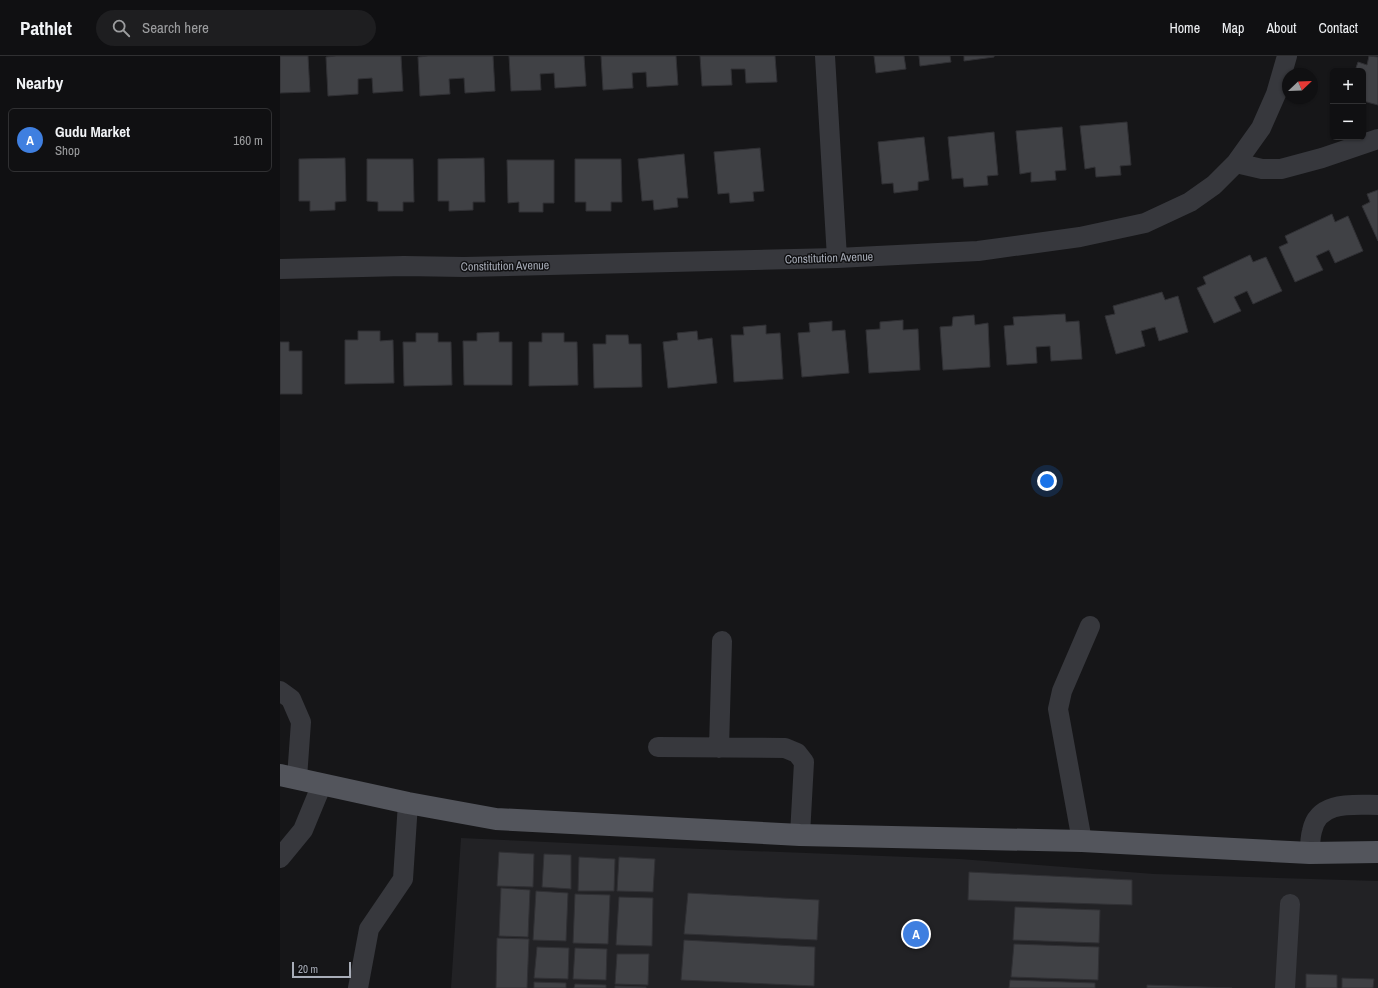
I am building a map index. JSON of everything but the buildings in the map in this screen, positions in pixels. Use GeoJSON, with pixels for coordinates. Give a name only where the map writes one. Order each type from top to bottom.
{"type":"FeatureCollection","features":[{"type":"Feature","properties":{"kind":"main road"},"geometry":{"type":"LineString","coordinates":[[288,777],[496,820],[800,835],[1082,841],[1310,853],[1378,852]]}},
{"type":"Feature","properties":{"kind":"street"},"geometry":{"type":"LineString","coordinates":[[824,56],[836,258]]}},
{"type":"Feature","properties":{"kind":"street","name":"Constitution Avenue"},"geometry":{"type":"LineString","coordinates":[[280,269],[404,266],[464,267],[836,258],[978,251],[1080,237],[1145,223],[1190,202],[1214,185],[1236,163],[1261,128],[1276,94],[1287,56]]}},
{"type":"Feature","properties":{"kind":"street"},"geometry":{"type":"LineString","coordinates":[[1236,163],[1262,169],[1281,169],[1322,158],[1378,139]]}},
{"type":"Feature","properties":{"kind":"street"},"geometry":{"type":"LineString","coordinates":[[1082,841],[1058,708],[1062,691],[1090,626]]}},
{"type":"Feature","properties":{"kind":"street"},"geometry":{"type":"LineString","coordinates":[[719,748],[722,641]]}},
{"type":"Feature","properties":{"kind":"street"},"geometry":{"type":"LineString","coordinates":[[280,691],[291,699],[301,722],[288,777]]}},
{"type":"Feature","properties":{"kind":"street"},"geometry":{"type":"LineString","coordinates":[[658,747],[785,748],[797,753],[804,762],[800,835]]}},
{"type":"Feature","properties":{"kind":"street"},"geometry":{"type":"LineString","coordinates":[[280,858],[303,830],[322,784]]}},
{"type":"Feature","properties":{"kind":"street"},"geometry":{"type":"LineString","coordinates":[[358,988],[369,929],[403,879],[408,803]]}},
{"type":"Feature","properties":{"kind":"street"},"geometry":{"type":"LineString","coordinates":[[1310,853],[1312,830],[1318,815],[1328,808],[1378,805]]}},
{"type":"Feature","properties":{"kind":"street"},"geometry":{"type":"LineString","coordinates":[[1285,988],[1290,904]]}},
{"type":"Feature","properties":{"kind":"shaded area"},"geometry":{"type":"Polygon","coordinates":[[[461,838],[960,859],[1154,874],[1378,881],[1378,988],[451,988],[461,838]]]}},
{"type":"Feature","properties":{"kind":"place","name":"Gudu Market"},"geometry":{"type":"Point","coordinates":[916,934]}}]}
